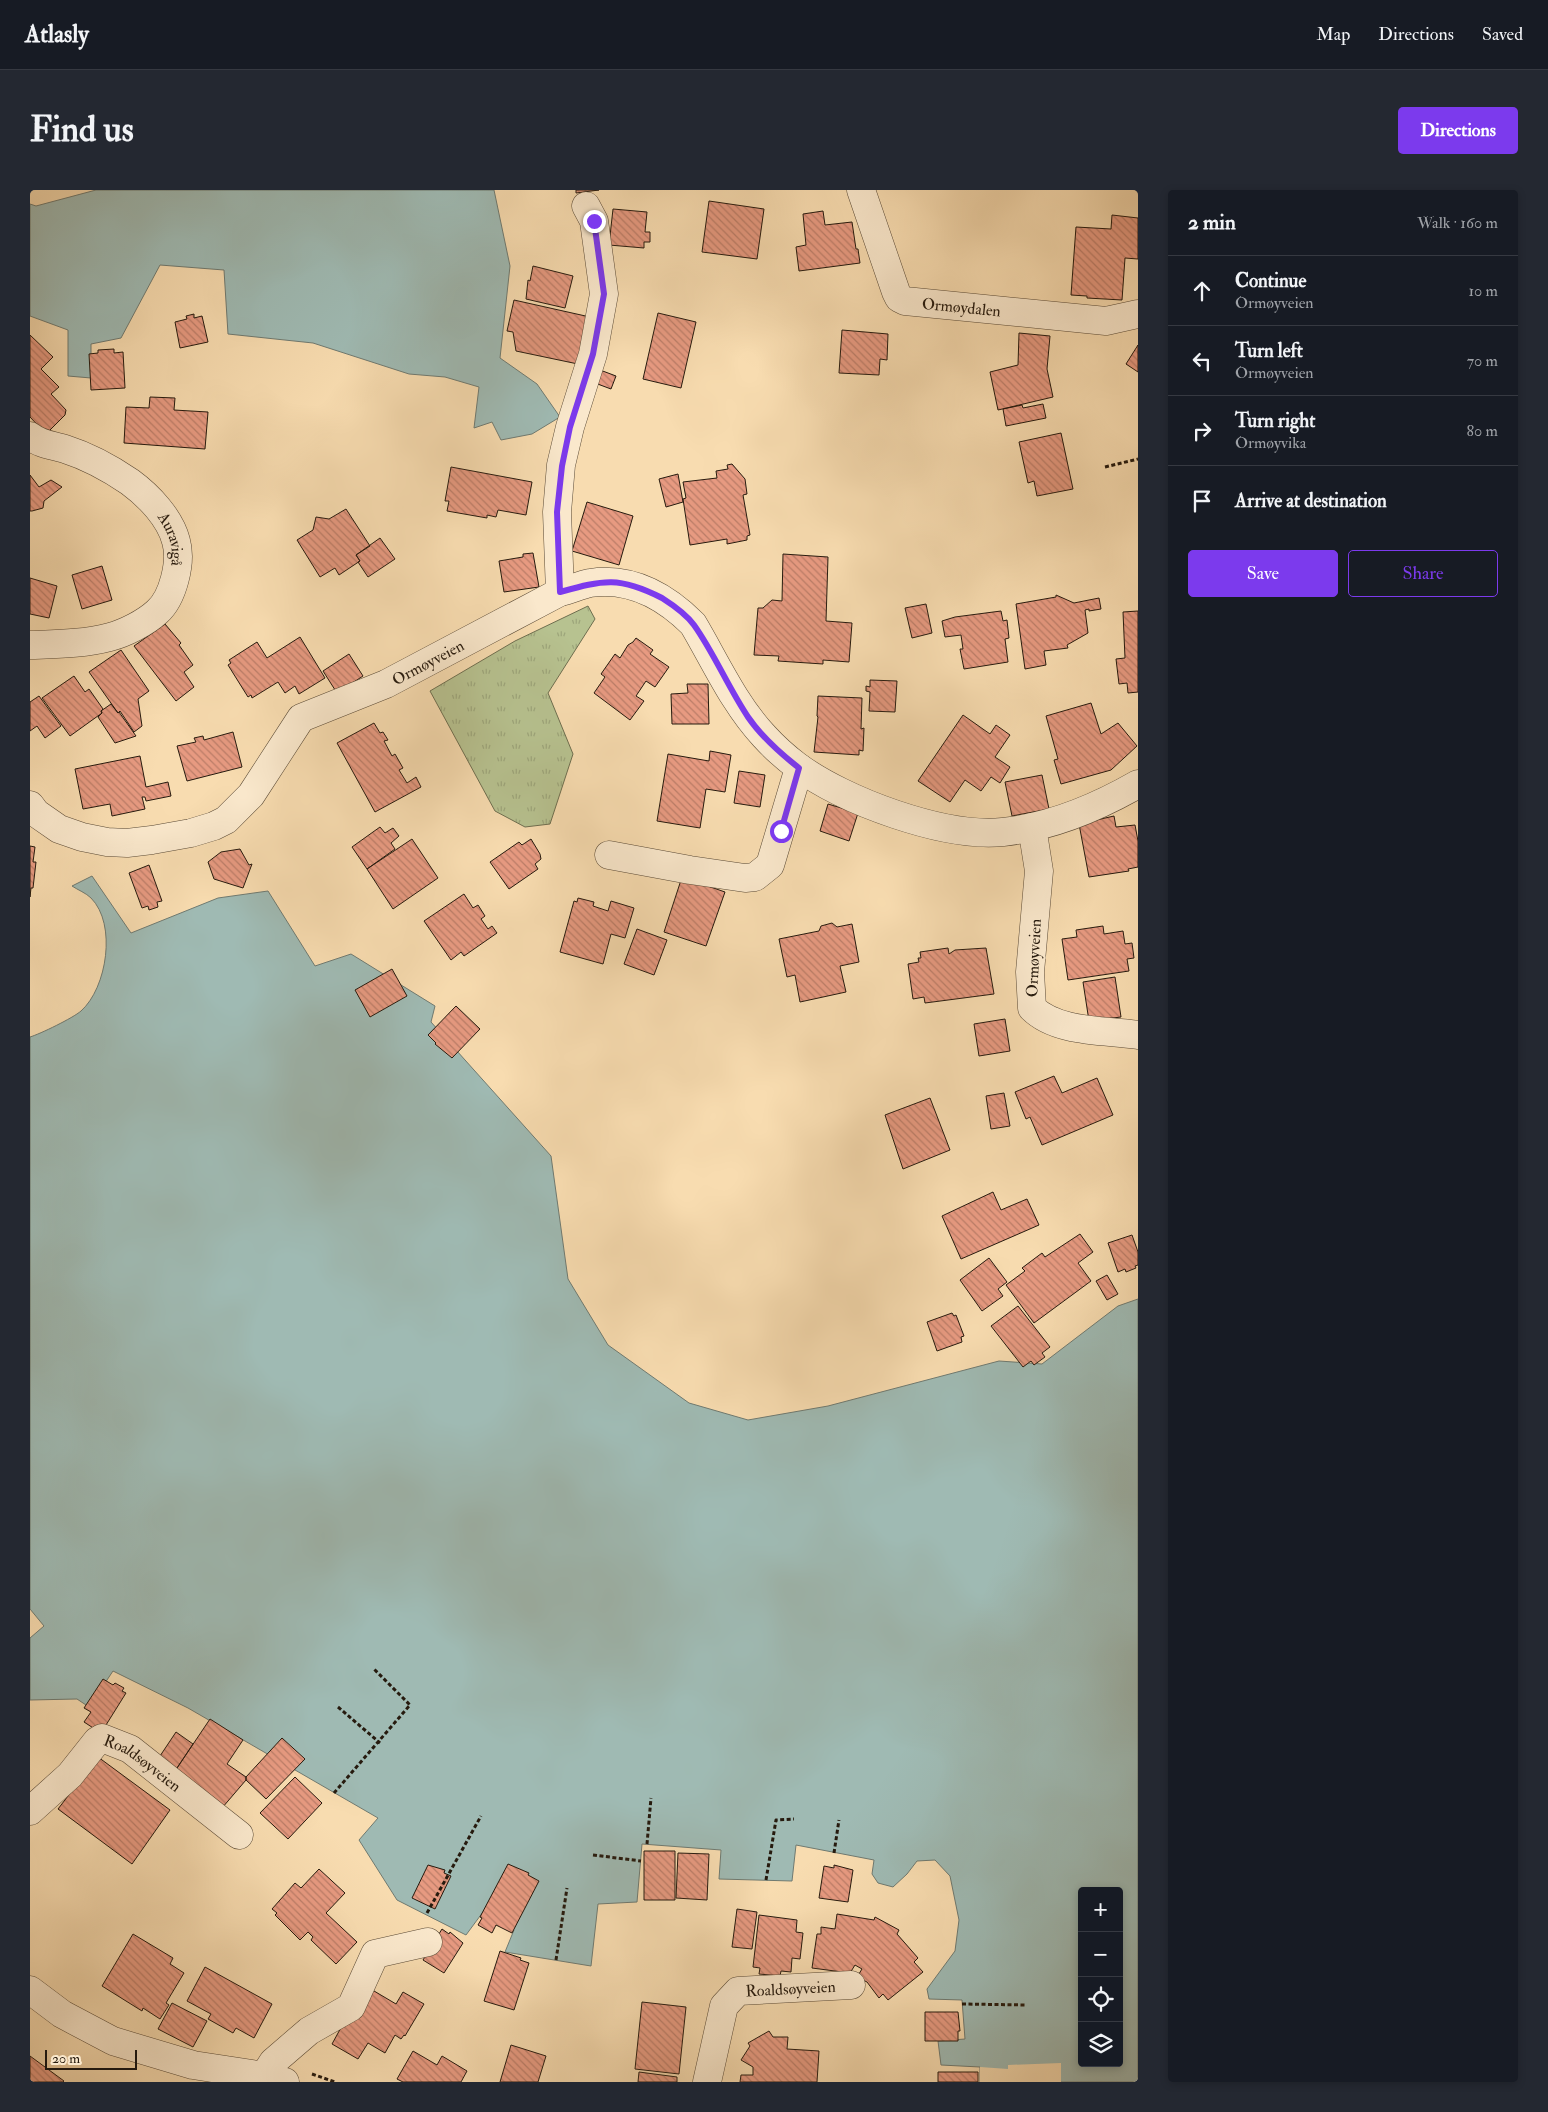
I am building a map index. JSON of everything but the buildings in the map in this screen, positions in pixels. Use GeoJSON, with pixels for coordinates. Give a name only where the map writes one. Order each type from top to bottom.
{"type":"FeatureCollection","features":[{"type":"Feature","properties":{"kind":"street","name":"Ormøydalen"},"geometry":{"type":"LineString","coordinates":[[861,190],[896,292],[899,298],[905,301],[1106,321],[1138,314]]}},
{"type":"Feature","properties":{"kind":"street"},"geometry":{"type":"LineString","coordinates":[[560,592],[557,512],[562,466],[570,427],[593,354],[604,294],[594,221],[586,206]]}},
{"type":"Feature","properties":{"kind":"street","name":"Auravigå"},"geometry":{"type":"LineString","coordinates":[[30,436],[37,442],[66,449],[87,458],[130,482],[150,500],[168,522],[176,540],[178,551],[174,577],[164,602],[157,612],[134,627],[110,637],[69,643],[30,645]]}},
{"type":"Feature","properties":{"kind":"street","name":"Ormøyveien"},"geometry":{"type":"LineString","coordinates":[[30,806],[36,813],[59,829],[82,838],[107,842],[127,843],[152,840],[190,833],[214,826],[226,820],[250,795],[300,718],[386,684],[560,592],[588,584],[623,582],[644,589],[681,611],[694,624],[749,719],[799,768],[857,798],[907,818],[933,825],[981,832],[1002,832],[1032,827],[1108,800],[1138,784]]}},
{"type":"Feature","properties":{"kind":"street"},"geometry":{"type":"LineString","coordinates":[[609,855],[690,870],[744,878],[755,877],[770,865],[799,768]]}},
{"type":"Feature","properties":{"kind":"street","name":"Ormøyveien"},"geometry":{"type":"LineString","coordinates":[[1032,827],[1039,872],[1030,972],[1032,1008],[1043,1016],[1082,1029],[1138,1035]]}},
{"type":"Feature","properties":{"kind":"street","name":"Roaldsøyveien"},"geometry":{"type":"LineString","coordinates":[[30,1811],[70,1775],[97,1741],[102,1738],[130,1749],[239,1835]]}},
{"type":"Feature","properties":{"kind":"street"},"geometry":{"type":"LineString","coordinates":[[30,1990],[62,2014],[113,2041],[193,2065],[274,2079],[273,2062],[308,2030],[351,2007],[375,1954],[428,1942]]}},
{"type":"Feature","properties":{"kind":"street","name":"Roaldsøyveien"},"geometry":{"type":"LineString","coordinates":[[707,2082],[724,2006],[738,1991],[851,1984]]}},
{"type":"Feature","properties":{"kind":"path"},"geometry":{"type":"LineString","coordinates":[[1105,467],[1138,459]]}},
{"type":"Feature","properties":{"kind":"path"},"geometry":{"type":"LineString","coordinates":[[334,1793],[380,1743],[410,1705],[374,1669]]}},
{"type":"Feature","properties":{"kind":"path"},"geometry":{"type":"LineString","coordinates":[[338,1707],[380,1743]]}},
{"type":"Feature","properties":{"kind":"path"},"geometry":{"type":"LineString","coordinates":[[647,1844],[651,1798]]}},
{"type":"Feature","properties":{"kind":"path"},"geometry":{"type":"LineString","coordinates":[[425,1915],[481,1816]]}},
{"type":"Feature","properties":{"kind":"path"},"geometry":{"type":"LineString","coordinates":[[766,1880],[776,1820],[794,1819]]}},
{"type":"Feature","properties":{"kind":"path"},"geometry":{"type":"LineString","coordinates":[[834,1852],[839,1820]]}},
{"type":"Feature","properties":{"kind":"path"},"geometry":{"type":"LineString","coordinates":[[593,1855],[641,1861]]}},
{"type":"Feature","properties":{"kind":"path"},"geometry":{"type":"LineString","coordinates":[[556,1960],[567,1888]]}},
{"type":"Feature","properties":{"kind":"path"},"geometry":{"type":"LineString","coordinates":[[962,2004],[1026,2005]]}},
{"type":"Feature","properties":{"kind":"green space"},"geometry":{"type":"Polygon","coordinates":[[[588,606],[595,619],[548,693],[573,754],[550,824],[525,827],[495,811],[430,691],[515,641],[588,606]]]}},
{"type":"Feature","properties":{"kind":"water"},"geometry":{"type":"Polygon","coordinates":[[[96,190],[494,190],[510,266],[500,358],[537,384],[560,417],[532,434],[501,440],[492,422],[474,428],[479,387],[445,377],[409,374],[313,343],[228,334],[224,270],[160,265],[121,338],[91,344],[91,378],[68,376],[68,330],[30,316],[30,204],[36,206],[96,190]]]}},
{"type":"Feature","properties":{"kind":"water"},"geometry":{"type":"Polygon","coordinates":[[[92,876],[131,933],[218,898],[268,891],[315,966],[351,954],[435,1006],[431,1022],[551,1156],[568,1279],[608,1345],[689,1403],[748,1420],[828,1406],[999,1361],[1042,1364],[1118,1306],[1138,1299],[1138,2082],[980,2082],[980,2067],[941,2065],[938,2041],[965,2039],[962,2000],[929,1999],[927,1989],[955,1951],[959,1920],[950,1876],[935,1860],[917,1861],[893,1887],[878,1883],[872,1874],[874,1860],[796,1845],[792,1881],[719,1879],[721,1850],[642,1844],[637,1902],[598,1904],[591,1966],[505,1952],[514,1930],[483,1912],[466,1935],[397,1900],[359,1840],[378,1818],[188,1708],[113,1671],[89,1707],[77,1699],[30,1700],[30,1638],[44,1626],[30,1609],[30,1037],[56,1026],[81,1011],[90,1001],[97,987],[106,956],[106,939],[104,923],[99,909],[89,896],[72,886],[92,876]]]}},
{"type":"Feature","properties":{"kind":"pier"},"geometry":{"type":"Polygon","coordinates":[[[1061,2063],[1061,2082],[980,2082],[980,2067],[1008,2069],[1008,2065],[1061,2063]]]}},
{"type":"Feature","properties":{"kind":"route"},"geometry":{"type":"LineString","coordinates":[[594,221],[604,294],[593,354],[570,427],[562,466],[557,512],[560,592],[588,584],[623,582],[644,589],[667,601],[694,624],[749,719],[763,735],[799,768],[781,831]]}}]}
